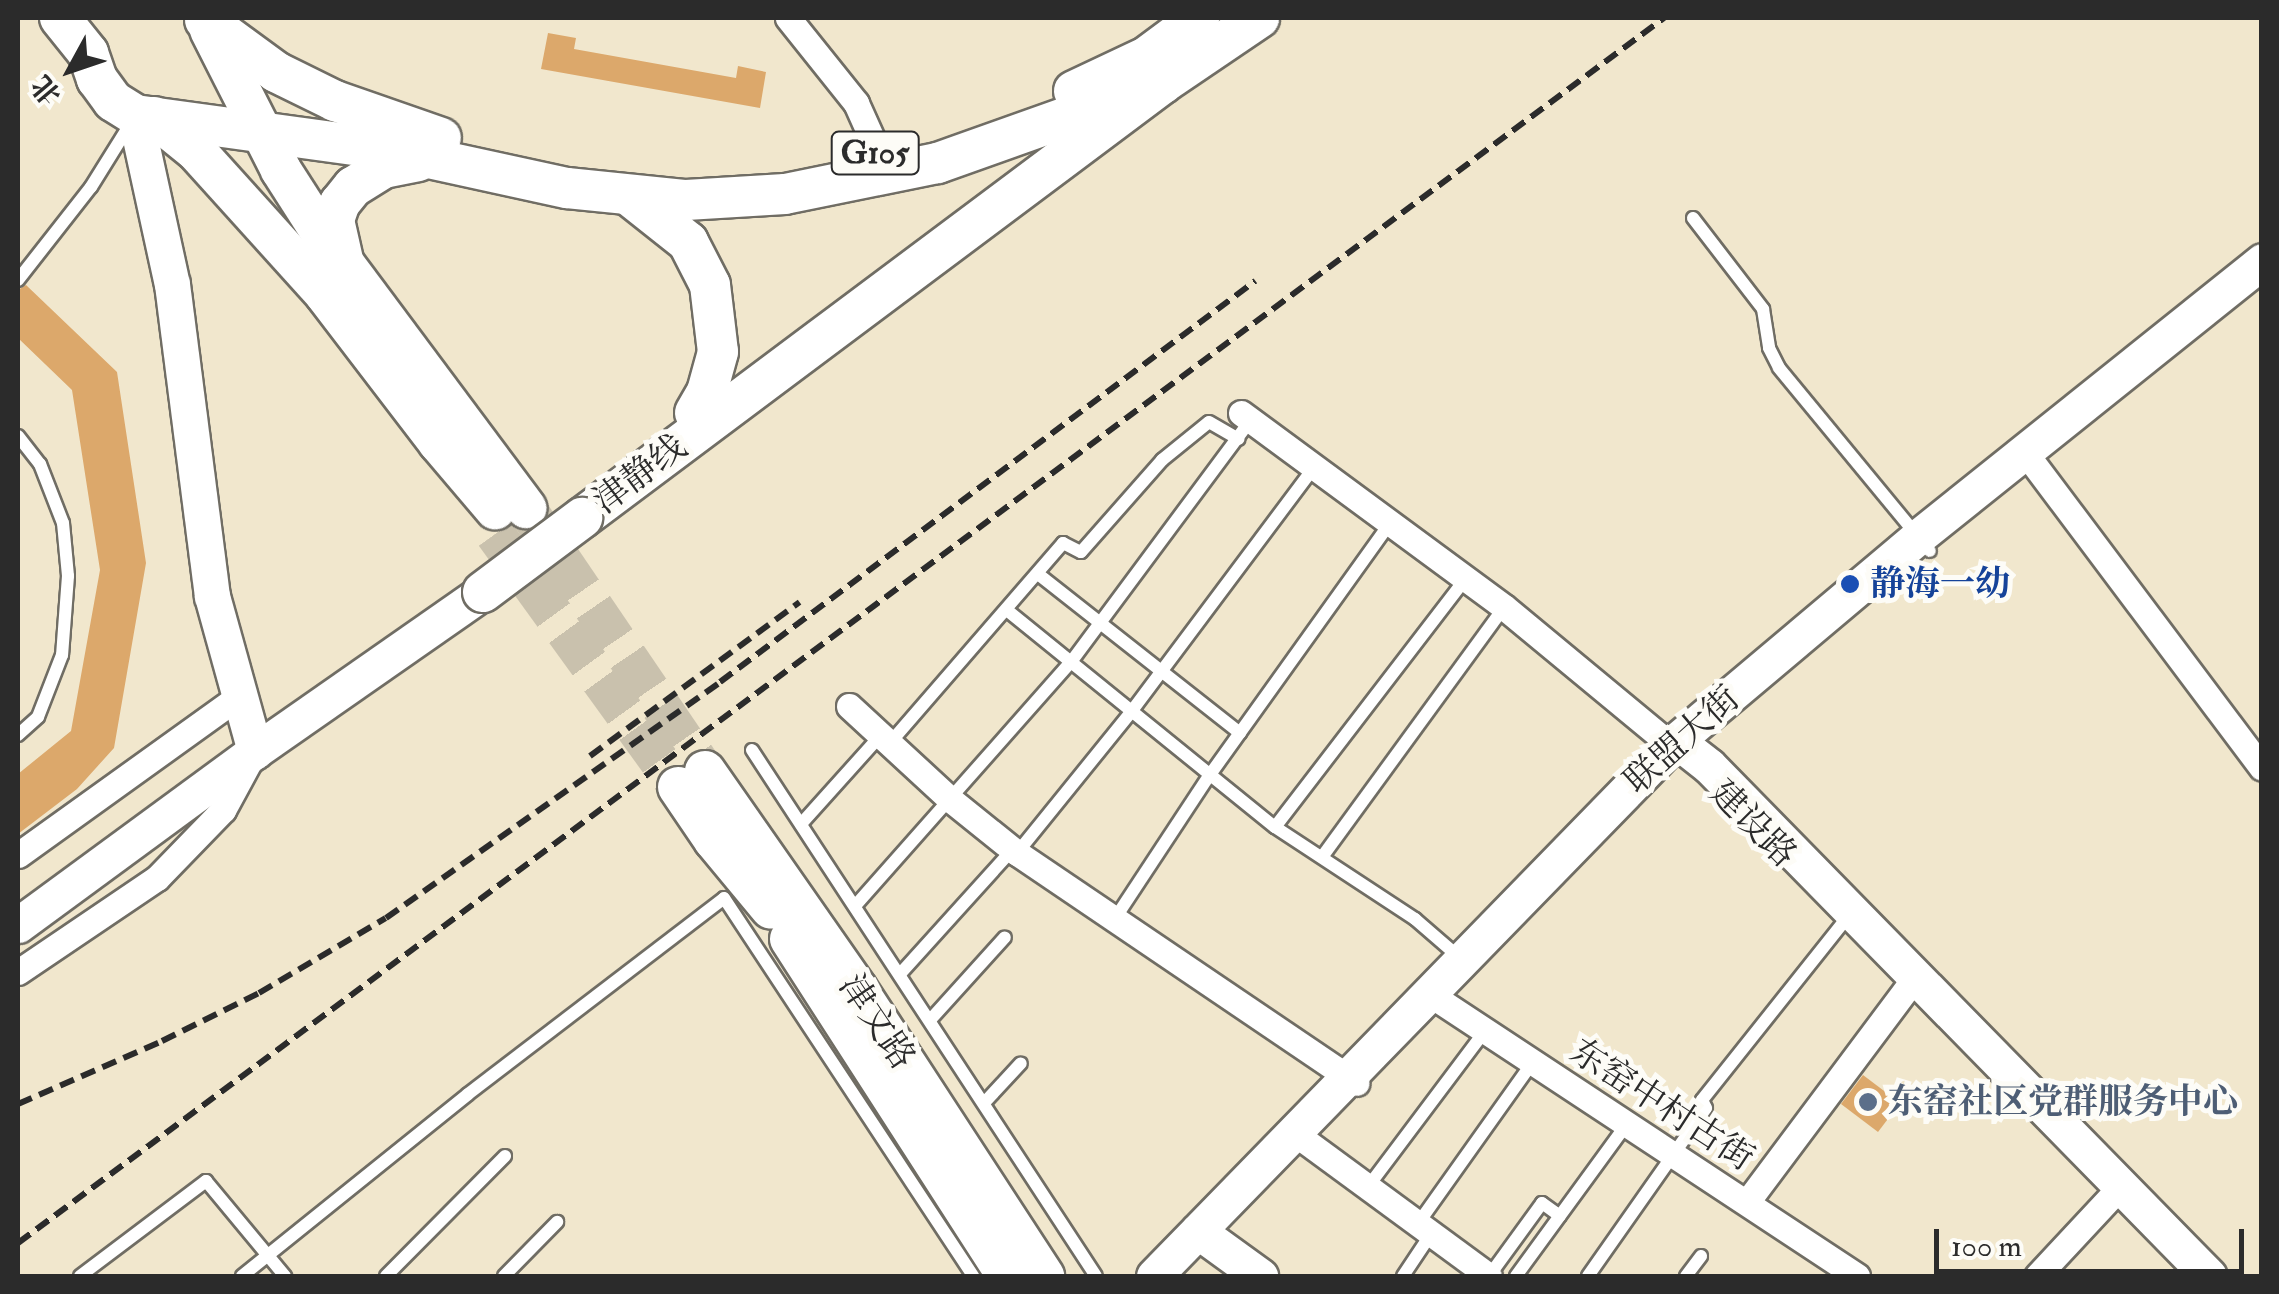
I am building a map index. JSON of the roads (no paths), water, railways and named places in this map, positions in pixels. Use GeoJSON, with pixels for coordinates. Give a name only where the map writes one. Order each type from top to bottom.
{"type":"FeatureCollection","features":[{"type":"Feature","properties":{"kind":"main road"},"geometry":{"type":"LineString","coordinates":[[60,18],[93,35],[96,79],[113,101],[144,116],[196,151],[325,294],[438,443],[510,522],[281,170],[205,19]]}},
{"type":"Feature","properties":{"kind":"main road","name":"津静线"},"geometry":{"type":"LineString","coordinates":[[18,902],[479,586],[1152,71],[1198,18]]}},
{"type":"Feature","properties":{"kind":"main road","name":"津静线"},"geometry":{"type":"LineString","coordinates":[[577,512],[695,413],[984,194],[1076,115],[1152,71],[1258,18]]}},
{"type":"Feature","properties":{"kind":"main road","name":"G105"},"geometry":{"type":"LineString","coordinates":[[205,19],[276,72],[335,101],[450,141],[592,173],[738,174],[881,164],[947,136],[1152,71]]}},
{"type":"Feature","properties":{"kind":"main road"},"geometry":{"type":"LineString","coordinates":[[144,116],[439,159],[567,188],[630,196],[741,199],[881,164],[968,154],[1076,115]]}},
{"type":"Feature","properties":{"kind":"main road"},"geometry":{"type":"LineString","coordinates":[[144,116],[172,284],[212,596],[254,743]]}},
{"type":"Feature","properties":{"kind":"main road"},"geometry":{"type":"LineString","coordinates":[[350,278],[336,244],[334,220],[340,203],[353,187],[382,168],[439,159]]}},
{"type":"Feature","properties":{"kind":"main road"},"geometry":{"type":"LineString","coordinates":[[592,173],[630,196],[688,242],[710,285],[718,352],[708,392],[695,413]]}},
{"type":"Feature","properties":{"kind":"main road"},"geometry":{"type":"LineString","coordinates":[[2030,459],[2262,261]]}},
{"type":"Feature","properties":{"kind":"main road"},"geometry":{"type":"LineString","coordinates":[[2030,459],[2262,285]]}},
{"type":"Feature","properties":{"kind":"main road","name":"联盟大街"},"geometry":{"type":"LineString","coordinates":[[1203,1234],[1432,996],[1679,749],[2030,459]]}},
{"type":"Feature","properties":{"kind":"main road","name":"津静线"},"geometry":{"type":"LineString","coordinates":[[18,925],[254,743]]}},
{"type":"Feature","properties":{"kind":"main road","name":"建设路"},"geometry":{"type":"LineString","coordinates":[[1679,749],[1914,979],[2196,1276]]}},
{"type":"Feature","properties":{"kind":"main road","name":"津文路"},"geometry":{"type":"LineString","coordinates":[[709,769],[770,909],[1007,1276]]}},
{"type":"Feature","properties":{"kind":"main road","name":"津文路"},"geometry":{"type":"LineString","coordinates":[[709,769],[833,935],[856,989],[1044,1276]]}},
{"type":"Feature","properties":{"kind":"main road","name":"建设路"},"geometry":{"type":"LineString","coordinates":[[2118,1190],[2209,1276]]}},
{"type":"Feature","properties":{"kind":"main road"},"geometry":{"type":"LineString","coordinates":[[1154,1276],[1203,1234]]}},
{"type":"Feature","properties":{"kind":"main road"},"geometry":{"type":"LineString","coordinates":[[1172,1276],[1203,1234]]}},
{"type":"Feature","properties":{"kind":"main road"},"geometry":{"type":"LineString","coordinates":[[1203,1234],[1260,1276]]}},
{"type":"Feature","properties":{"kind":"street"},"geometry":{"type":"LineString","coordinates":[[788,18],[844,82],[881,164]]}},
{"type":"Feature","properties":{"kind":"street"},"geometry":{"type":"LineString","coordinates":[[1243,424],[1314,467],[1391,522],[1504,607],[1679,749]]}},
{"type":"Feature","properties":{"kind":"street"},"geometry":{"type":"LineString","coordinates":[[2030,459],[2262,768]]}},
{"type":"Feature","properties":{"kind":"street"},"geometry":{"type":"LineString","coordinates":[[18,855],[241,695]]}},
{"type":"Feature","properties":{"kind":"street"},"geometry":{"type":"LineString","coordinates":[[849,706],[951,800],[1015,851],[1352,1079]]}},
{"type":"Feature","properties":{"kind":"street"},"geometry":{"type":"LineString","coordinates":[[18,972],[156,878],[189,847],[223,810],[254,743]]}},
{"type":"Feature","properties":{"kind":"street"},"geometry":{"type":"LineString","coordinates":[[1747,1202],[1914,979]]}},
{"type":"Feature","properties":{"kind":"street","name":"东窑中村古街"},"geometry":{"type":"LineString","coordinates":[[1432,996],[1858,1276]]}},
{"type":"Feature","properties":{"kind":"street"},"geometry":{"type":"LineString","coordinates":[[1298,1136],[1489,1276]]}},
{"type":"Feature","properties":{"kind":"street"},"geometry":{"type":"LineString","coordinates":[[2038,1276],[2118,1190]]}},
{"type":"Feature","properties":{"kind":"lane"},"geometry":{"type":"LineString","coordinates":[[18,280],[144,116]]}},
{"type":"Feature","properties":{"kind":"lane"},"geometry":{"type":"LineString","coordinates":[[1693,218],[1762,309],[1769,348],[1779,368],[1924,544]]}},
{"type":"Feature","properties":{"kind":"lane"},"geometry":{"type":"LineString","coordinates":[[801,824],[1008,611],[1063,543],[1081,552],[1127,495],[1188,434],[1209,422],[1243,424]]}},
{"type":"Feature","properties":{"kind":"lane"},"geometry":{"type":"LineString","coordinates":[[855,906],[1071,662],[1243,424]]}},
{"type":"Feature","properties":{"kind":"lane"},"geometry":{"type":"LineString","coordinates":[[18,436],[40,464],[62,523],[68,576],[62,655],[38,717],[18,735]]}},
{"type":"Feature","properties":{"kind":"lane"},"geometry":{"type":"LineString","coordinates":[[900,974],[1015,851],[1131,712],[1314,467]]}},
{"type":"Feature","properties":{"kind":"lane"},"geometry":{"type":"LineString","coordinates":[[1114,920],[1208,776],[1391,522]]}},
{"type":"Feature","properties":{"kind":"lane"},"geometry":{"type":"LineString","coordinates":[[1038,574],[1240,732]]}},
{"type":"Feature","properties":{"kind":"lane"},"geometry":{"type":"LineString","coordinates":[[1275,828],[1466,578]]}},
{"type":"Feature","properties":{"kind":"lane"},"geometry":{"type":"LineString","coordinates":[[1322,857],[1504,607]]}},
{"type":"Feature","properties":{"kind":"lane"},"geometry":{"type":"LineString","coordinates":[[1008,611],[1275,828],[1415,919],[1465,964]]}},
{"type":"Feature","properties":{"kind":"lane"},"geometry":{"type":"LineString","coordinates":[[709,769],[801,824],[1096,1276]]}},
{"type":"Feature","properties":{"kind":"lane"},"geometry":{"type":"LineString","coordinates":[[242,1276],[468,1094],[724,898],[973,1276]]}},
{"type":"Feature","properties":{"kind":"lane"},"geometry":{"type":"LineString","coordinates":[[1588,1276],[1706,1108],[1702,1100],[1850,914]]}},
{"type":"Feature","properties":{"kind":"lane"},"geometry":{"type":"LineString","coordinates":[[931,1019],[1005,937]]}},
{"type":"Feature","properties":{"kind":"lane"},"geometry":{"type":"LineString","coordinates":[[1367,1188],[1485,1031]]}},
{"type":"Feature","properties":{"kind":"lane"},"geometry":{"type":"LineString","coordinates":[[1403,1276],[1424,1230],[1533,1062]]}},
{"type":"Feature","properties":{"kind":"lane"},"geometry":{"type":"LineString","coordinates":[[984,1103],[1021,1063]]}},
{"type":"Feature","properties":{"kind":"lane"},"geometry":{"type":"LineString","coordinates":[[1516,1276],[1627,1124]]}},
{"type":"Feature","properties":{"kind":"lane"},"geometry":{"type":"LineString","coordinates":[[386,1276],[504,1156]]}},
{"type":"Feature","properties":{"kind":"lane"},"geometry":{"type":"LineString","coordinates":[[80,1276],[206,1182],[278,1274]]}},
{"type":"Feature","properties":{"kind":"lane"},"geometry":{"type":"LineString","coordinates":[[1489,1276],[1542,1204],[1560,1216]]}},
{"type":"Feature","properties":{"kind":"lane"},"geometry":{"type":"LineString","coordinates":[[504,1276],[558,1222]]}},
{"type":"Feature","properties":{"kind":"lane"},"geometry":{"type":"LineString","coordinates":[[1686,1276],[1701,1256]]}},
{"type":"Feature","properties":{"kind":"tunnel"},"geometry":{"type":"LineString","coordinates":[[526,508],[705,771]]}},
{"type":"Feature","properties":{"kind":"tunnel"},"geometry":{"type":"LineString","coordinates":[[495,534],[678,787]]}},
{"type":"Feature","properties":{"kind":"railway"},"geometry":{"type":"LineString","coordinates":[[18,1243],[1664,18]]}},
{"type":"Feature","properties":{"kind":"railway"},"geometry":{"type":"LineString","coordinates":[[18,1104],[162,1041],[259,993],[386,918],[720,682],[1255,281]]}},
{"type":"Feature","properties":{"kind":"railway"},"geometry":{"type":"LineString","coordinates":[[590,756],[800,602]]}},
{"type":"Feature","properties":{"kind":"place","name":"静海一幼"},"geometry":{"type":"Point","coordinates":[1850,584]}},
{"type":"Feature","properties":{"kind":"place","name":"东窑社区党群服务中心"},"geometry":{"type":"Point","coordinates":[1868,1102]}}]}
